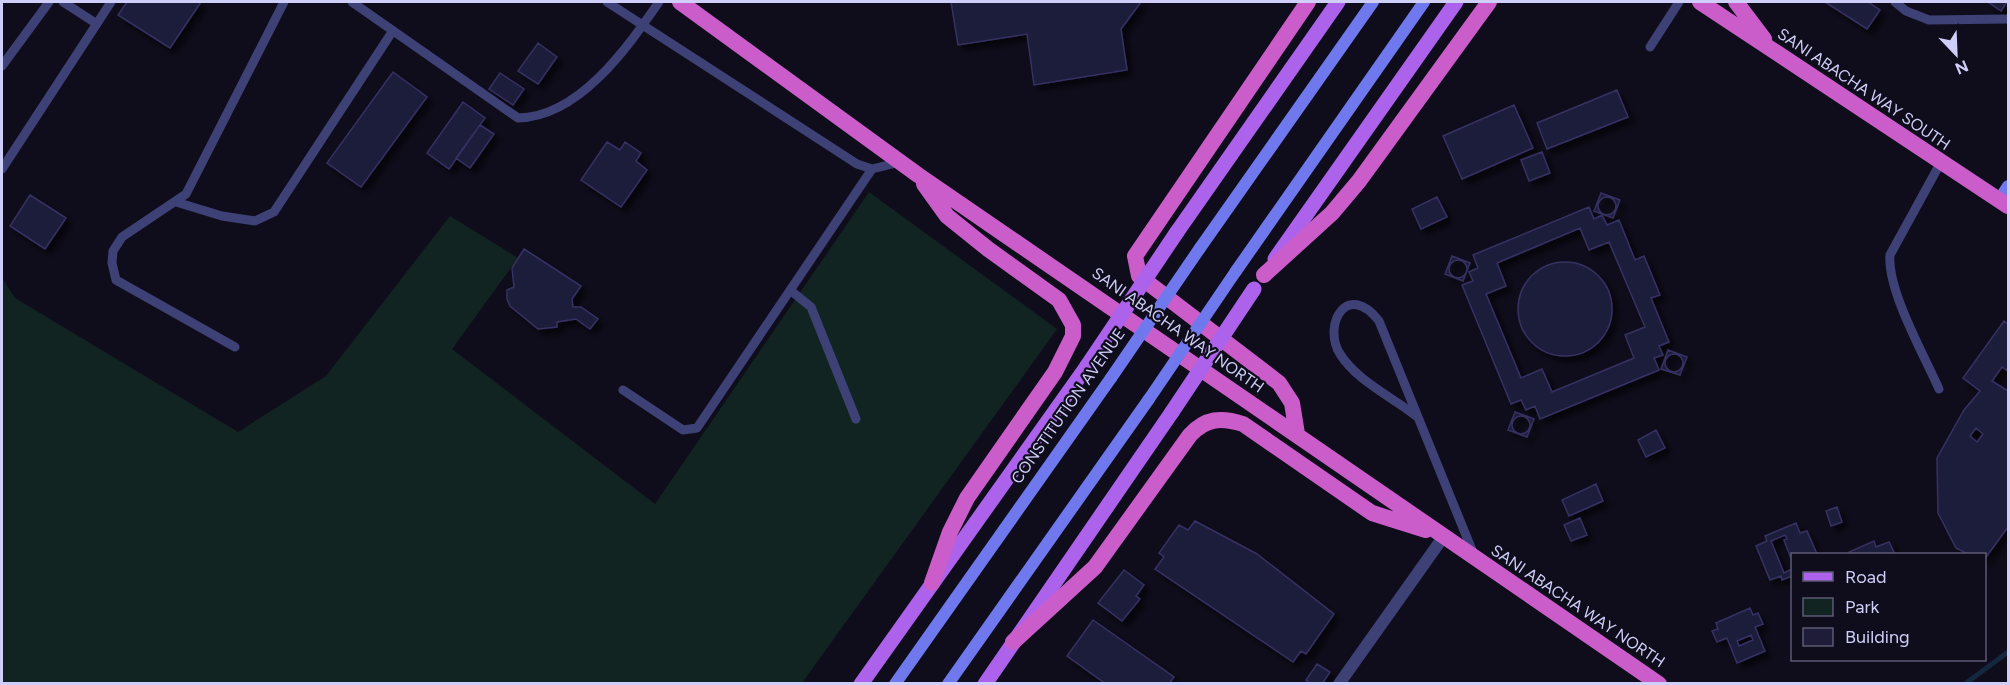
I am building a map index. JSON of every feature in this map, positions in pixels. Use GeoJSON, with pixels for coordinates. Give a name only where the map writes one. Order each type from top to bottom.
{"type":"FeatureCollection","features":[{"type":"Feature","properties":{"kind":"highway","name":"SANI ABACHA WAY NORTH"},"geometry":{"type":"LineString","coordinates":[[680,2],[918,175],[1659,684]]}},
{"type":"Feature","properties":{"kind":"highway"},"geometry":{"type":"LineString","coordinates":[[1297,434],[1292,403],[1280,383],[1139,276],[1135,256],[1308,2]]}},
{"type":"Feature","properties":{"kind":"highway"},"geometry":{"type":"LineString","coordinates":[[1259,282],[1332,213],[1359,181],[1489,2]]}},
{"type":"Feature","properties":{"kind":"highway","name":"SANI ABACHA WAY SOUTH"},"geometry":{"type":"LineString","coordinates":[[1700,2],[1941,162],[2005,198]]}},
{"type":"Feature","properties":{"kind":"highway"},"geometry":{"type":"LineString","coordinates":[[1736,2],[1772,49]]}},
{"type":"Feature","properties":{"kind":"highway"},"geometry":{"type":"LineString","coordinates":[[918,175],[947,216],[988,249],[1052,294],[1068,313],[1073,325],[1069,347],[1055,372],[983,473],[950,532],[932,583]]}},
{"type":"Feature","properties":{"kind":"highway"},"geometry":{"type":"LineString","coordinates":[[1013,642],[1070,592],[1109,548],[1190,435],[1200,425],[1213,419],[1228,419],[1243,424],[1372,513],[1444,536]]}},
{"type":"Feature","properties":{"kind":"main road","name":"CONSTITUTION AVENUE"},"geometry":{"type":"LineString","coordinates":[[861,684],[1087,366],[1177,232],[1338,2]]}},
{"type":"Feature","properties":{"kind":"main road","name":"CONSTITUTION AVENUE"},"geometry":{"type":"LineString","coordinates":[[895,684],[1373,2]]}},
{"type":"Feature","properties":{"kind":"main road"},"geometry":{"type":"LineString","coordinates":[[948,684],[1072,510],[1236,270],[1424,2]]}},
{"type":"Feature","properties":{"kind":"main road"},"geometry":{"type":"LineString","coordinates":[[985,684],[1259,282],[1456,2]]}},
{"type":"Feature","properties":{"kind":"street"},"geometry":{"type":"LineString","coordinates":[[1339,684],[1444,536]]}},
{"type":"Feature","properties":{"kind":"lane"},"geometry":{"type":"LineString","coordinates":[[2,66],[49,2]]}},
{"type":"Feature","properties":{"kind":"lane"},"geometry":{"type":"LineString","coordinates":[[63,2],[97,24]]}},
{"type":"Feature","properties":{"kind":"lane"},"geometry":{"type":"LineString","coordinates":[[2,169],[111,2]]}},
{"type":"Feature","properties":{"kind":"lane"},"geometry":{"type":"LineString","coordinates":[[236,347],[116,280],[112,257],[122,237],[186,194],[284,2]]}},
{"type":"Feature","properties":{"kind":"lane"},"geometry":{"type":"LineString","coordinates":[[352,2],[518,118],[537,118],[565,106],[584,93],[659,2]]}},
{"type":"Feature","properties":{"kind":"lane"},"geometry":{"type":"LineString","coordinates":[[607,2],[840,155],[872,169],[900,162]]}},
{"type":"Feature","properties":{"kind":"lane"},"geometry":{"type":"LineString","coordinates":[[1650,47],[1679,2]]}},
{"type":"Feature","properties":{"kind":"lane"},"geometry":{"type":"LineString","coordinates":[[1896,2],[1906,11],[1929,20],[2008,19]]}},
{"type":"Feature","properties":{"kind":"lane"},"geometry":{"type":"LineString","coordinates":[[176,202],[222,216],[255,221],[274,212],[392,32]]}},
{"type":"Feature","properties":{"kind":"lane"},"geometry":{"type":"LineString","coordinates":[[1939,389],[1894,286],[1889,265],[1890,255],[1941,162]]}},
{"type":"Feature","properties":{"kind":"lane"},"geometry":{"type":"LineString","coordinates":[[623,390],[683,430],[697,428],[872,169]]}},
{"type":"Feature","properties":{"kind":"lane"},"geometry":{"type":"LineString","coordinates":[[790,290],[811,307],[856,419]]}},
{"type":"Feature","properties":{"kind":"lane"},"geometry":{"type":"LineString","coordinates":[[1416,416],[1358,374],[1340,354],[1333,336],[1338,315],[1346,306],[1354,303],[1363,305],[1379,321],[1475,557]]}},
{"type":"Feature","properties":{"kind":"green space"},"geometry":{"type":"Polygon","coordinates":[[[869,192],[1057,329],[802,683],[2,684],[2,278],[15,298],[238,432],[326,376],[450,216],[518,258],[452,349],[655,504],[869,192]]]}},
{"type":"Feature","properties":{"kind":"building"},"geometry":{"type":"Polygon","coordinates":[[[127,2],[201,2],[170,48],[118,15],[127,2]]]}},
{"type":"Feature","properties":{"kind":"building"},"geometry":{"type":"Polygon","coordinates":[[[951,2],[1141,2],[1121,29],[1127,70],[1034,85],[1027,34],[958,45],[951,2]]]}},
{"type":"Feature","properties":{"kind":"building"},"geometry":{"type":"Polygon","coordinates":[[[1825,2],[1868,2],[1880,10],[1867,29],[1825,2]]]}},
{"type":"Feature","properties":{"kind":"building"},"geometry":{"type":"Polygon","coordinates":[[[1988,2],[2007,2],[2001,11],[1988,2]]]}},
{"type":"Feature","properties":{"kind":"building"},"geometry":{"type":"Polygon","coordinates":[[[538,43],[557,57],[538,84],[518,71],[538,43]]]}},
{"type":"Feature","properties":{"kind":"building"},"geometry":{"type":"Polygon","coordinates":[[[393,72],[427,97],[361,187],[327,163],[393,72]]]}},
{"type":"Feature","properties":{"kind":"building"},"geometry":{"type":"Polygon","coordinates":[[[500,73],[524,89],[513,105],[489,89],[500,73]]]}},
{"type":"Feature","properties":{"kind":"building"},"geometry":{"type":"Polygon","coordinates":[[[1617,90],[1628,117],[1547,149],[1537,123],[1617,90]]]}},
{"type":"Feature","properties":{"kind":"building"},"geometry":{"type":"Polygon","coordinates":[[[463,102],[485,118],[449,169],[427,153],[463,102]]]}},
{"type":"Feature","properties":{"kind":"building"},"geometry":{"type":"Polygon","coordinates":[[[1514,105],[1533,148],[1462,179],[1443,136],[1514,105]]]}},
{"type":"Feature","properties":{"kind":"building"},"geometry":{"type":"Polygon","coordinates":[[[480,125],[494,134],[470,168],[456,158],[480,125]]]}},
{"type":"Feature","properties":{"kind":"building"},"geometry":{"type":"Polygon","coordinates":[[[607,142],[620,150],[625,142],[641,153],[636,161],[647,170],[621,207],[581,180],[607,142]]]}},
{"type":"Feature","properties":{"kind":"building"},"geometry":{"type":"Polygon","coordinates":[[[1542,152],[1550,173],[1529,181],[1521,160],[1542,152]]]}},
{"type":"Feature","properties":{"kind":"building"},"geometry":{"type":"Polygon","coordinates":[[[1601,193],[1620,200],[1613,218],[1594,211],[1601,193]]]}},
{"type":"Feature","properties":{"kind":"building"},"geometry":{"type":"Polygon","coordinates":[[[30,195],[66,218],[45,249],[10,226],[30,195]]]}},
{"type":"Feature","properties":{"kind":"building"},"geometry":{"type":"Polygon","coordinates":[[[1437,197],[1447,217],[1421,229],[1412,209],[1437,197]]]}},
{"type":"Feature","properties":{"kind":"building"},"geometry":{"type":"Polygon","coordinates":[[[1607,197],[1613,200],[1616,206],[1613,212],[1607,215],[1601,212],[1598,206],[1601,200],[1607,197]]]}},
{"type":"Feature","properties":{"kind":"building"},"geometry":{"type":"Polygon","coordinates":[[[1589,207],[1594,219],[1602,215],[1607,225],[1619,220],[1635,260],[1644,256],[1660,295],[1651,298],[1669,342],[1659,346],[1663,355],[1654,358],[1659,370],[1540,419],[1535,406],[1526,410],[1521,400],[1511,404],[1462,285],[1473,281],[1469,272],[1478,268],[1473,255],[1589,207]]]}},
{"type":"Feature","properties":{"kind":"building"},"geometry":{"type":"Polygon","coordinates":[[[1580,228],[1589,250],[1609,242],[1645,327],[1625,335],[1634,358],[1552,392],[1542,369],[1521,378],[1486,294],[1506,286],[1497,263],[1580,228]]]}},
{"type":"Feature","properties":{"kind":"building"},"geometry":{"type":"Polygon","coordinates":[[[524,249],[581,286],[572,299],[573,307],[581,307],[598,319],[590,329],[576,319],[557,322],[557,327],[538,329],[510,306],[507,290],[514,287],[512,268],[524,249]]]}},
{"type":"Feature","properties":{"kind":"building"},"geometry":{"type":"Polygon","coordinates":[[[1452,256],[1470,263],[1463,281],[1445,274],[1452,256]]]}},
{"type":"Feature","properties":{"kind":"building"},"geometry":{"type":"Polygon","coordinates":[[[1458,260],[1464,263],[1467,269],[1464,275],[1458,278],[1452,275],[1449,269],[1452,263],[1458,260]]]}},
{"type":"Feature","properties":{"kind":"building"},"geometry":{"type":"Polygon","coordinates":[[[1565,262],[1583,266],[1598,276],[1608,291],[1612,309],[1608,327],[1598,342],[1583,352],[1565,356],[1547,352],[1532,342],[1522,327],[1518,309],[1522,291],[1532,276],[1547,266],[1565,262]]]}},
{"type":"Feature","properties":{"kind":"building"},"geometry":{"type":"Polygon","coordinates":[[[2004,321],[2008,324],[2008,371],[2002,367],[1992,381],[2008,391],[2008,527],[1986,557],[1986,553],[1966,553],[1956,548],[1938,513],[1937,458],[1964,410],[1980,391],[1963,378],[2004,321]],[[1976,428],[1970,436],[1977,442],[1983,434],[1976,428]]]}},
{"type":"Feature","properties":{"kind":"building"},"geometry":{"type":"Polygon","coordinates":[[[1668,350],[1687,357],[1680,375],[1661,369],[1668,350]]]}},
{"type":"Feature","properties":{"kind":"building"},"geometry":{"type":"Polygon","coordinates":[[[1674,354],[1680,357],[1683,363],[1680,369],[1674,372],[1668,369],[1665,363],[1668,357],[1674,354]]]}},
{"type":"Feature","properties":{"kind":"building"},"geometry":{"type":"Polygon","coordinates":[[[1515,412],[1534,419],[1527,437],[1508,430],[1515,412]]]}},
{"type":"Feature","properties":{"kind":"building"},"geometry":{"type":"Polygon","coordinates":[[[1521,416],[1527,419],[1530,425],[1527,431],[1521,434],[1515,431],[1512,425],[1515,419],[1521,416]]]}},
{"type":"Feature","properties":{"kind":"building"},"geometry":{"type":"Polygon","coordinates":[[[1656,430],[1665,448],[1646,457],[1638,440],[1656,430]]]}},
{"type":"Feature","properties":{"kind":"building"},"geometry":{"type":"Polygon","coordinates":[[[1596,484],[1603,501],[1569,516],[1562,500],[1596,484]]]}},
{"type":"Feature","properties":{"kind":"building"},"geometry":{"type":"Polygon","coordinates":[[[1837,507],[1842,522],[1831,526],[1826,511],[1837,507]]]}},
{"type":"Feature","properties":{"kind":"building"},"geometry":{"type":"Polygon","coordinates":[[[1580,518],[1587,535],[1571,541],[1564,525],[1580,518]]]}},
{"type":"Feature","properties":{"kind":"building"},"geometry":{"type":"Polygon","coordinates":[[[1195,521],[1257,554],[1334,614],[1306,654],[1301,651],[1293,662],[1155,569],[1164,557],[1159,553],[1179,525],[1188,530],[1195,521]]]}},
{"type":"Feature","properties":{"kind":"building"},"geometry":{"type":"Polygon","coordinates":[[[1796,523],[1800,533],[1807,531],[1817,553],[1791,553],[1791,558],[1784,540],[1787,539],[1785,535],[1771,541],[1784,573],[1791,570],[1791,576],[1782,580],[1781,576],[1770,580],[1756,546],[1767,541],[1765,536],[1796,523]]]}},
{"type":"Feature","properties":{"kind":"building"},"geometry":{"type":"Polygon","coordinates":[[[1874,541],[1876,547],[1889,542],[1894,553],[1850,553],[1874,541]]]}},
{"type":"Feature","properties":{"kind":"building"},"geometry":{"type":"Polygon","coordinates":[[[1124,570],[1144,585],[1136,596],[1140,599],[1122,621],[1098,603],[1124,570]]]}},
{"type":"Feature","properties":{"kind":"building"},"geometry":{"type":"Polygon","coordinates":[[[1750,608],[1753,615],[1758,613],[1763,624],[1755,627],[1765,651],[1737,663],[1727,638],[1717,642],[1712,631],[1718,629],[1716,623],[1750,608]],[[1751,635],[1737,641],[1739,646],[1753,640],[1751,635]]]}},
{"type":"Feature","properties":{"kind":"building"},"geometry":{"type":"Polygon","coordinates":[[[1093,620],[1174,677],[1169,684],[1106,684],[1067,656],[1093,620]]]}},
{"type":"Feature","properties":{"kind":"building"},"geometry":{"type":"Polygon","coordinates":[[[1317,664],[1330,672],[1322,684],[1311,684],[1306,680],[1317,664]]]}},
{"type":"Feature","properties":{"kind":"waterway"},"geometry":{"type":"LineString","coordinates":[[1965,684],[2008,652]]}}]}
